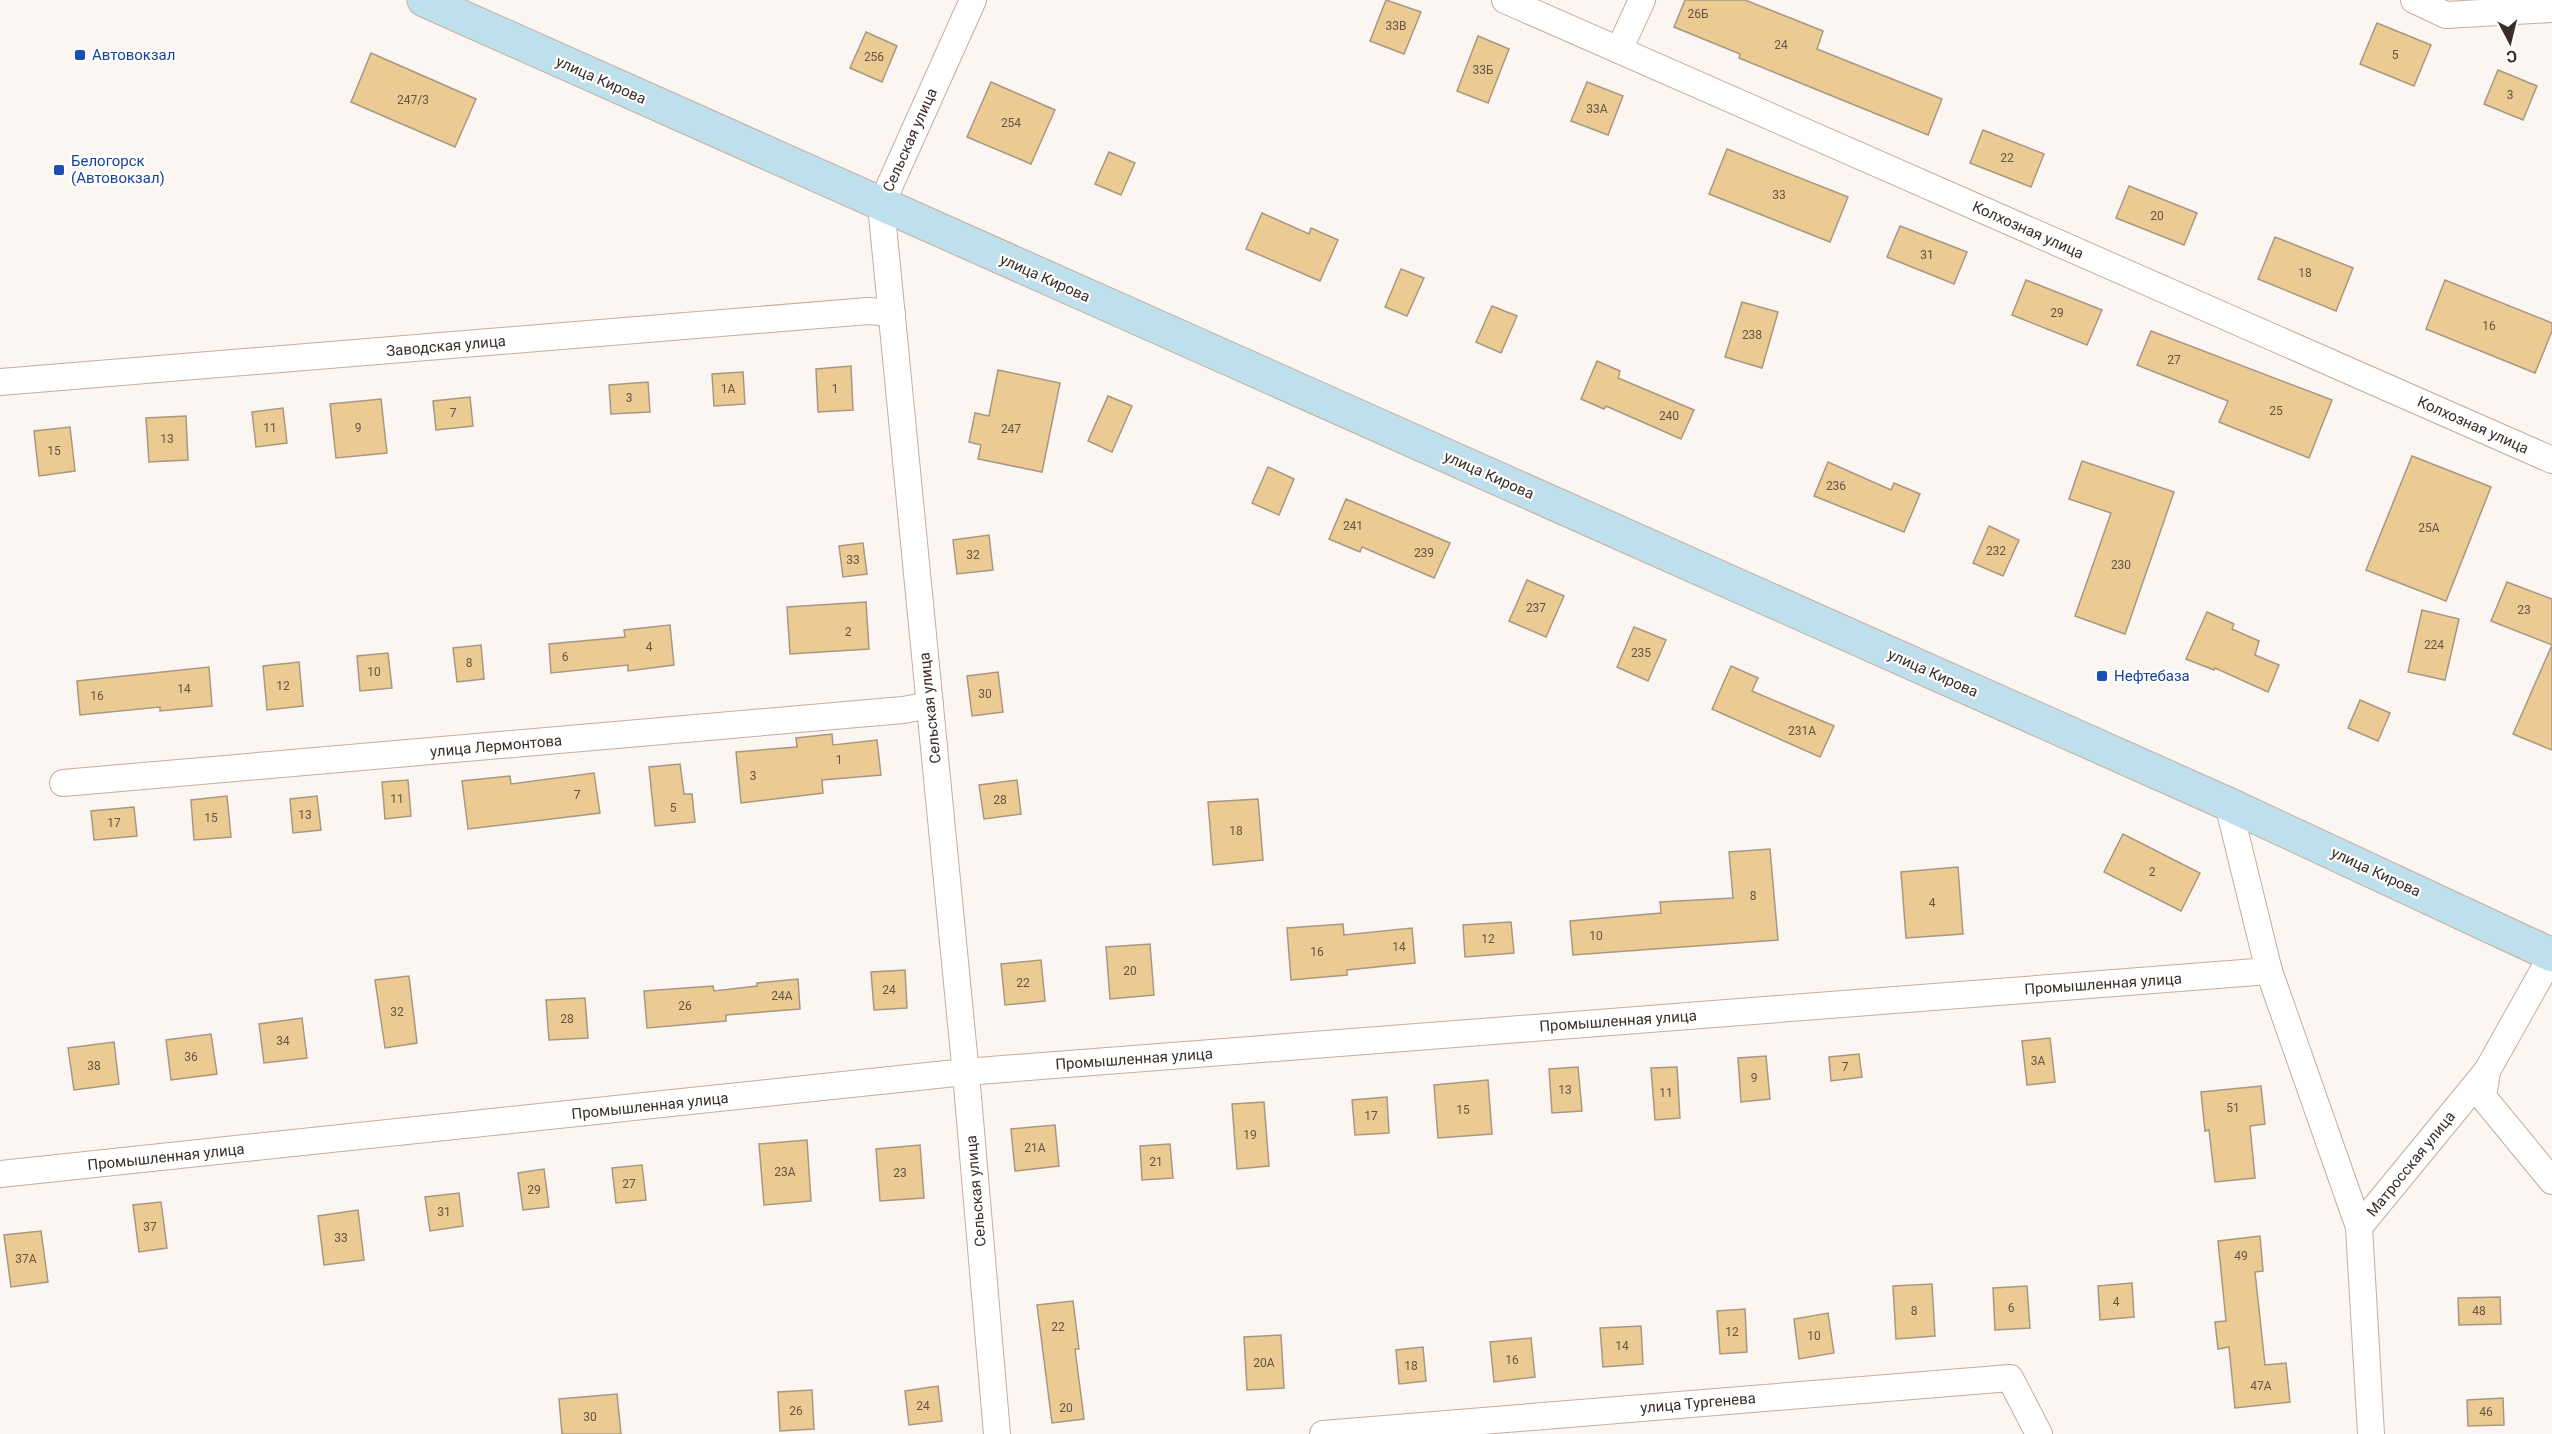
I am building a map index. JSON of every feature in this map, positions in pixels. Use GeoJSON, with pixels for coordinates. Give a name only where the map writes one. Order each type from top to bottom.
{"type":"FeatureCollection","features":[{"type":"Feature","properties":{"kind":"main road","name":"улица Кирова"},"geometry":{"type":"LineString","coordinates":[[423,0],[2228,804],[2552,955]]}},
{"type":"Feature","properties":{"kind":"street","name":"Сельская улица"},"geometry":{"type":"LineString","coordinates":[[973,0],[881,205],[966,1072],[997,1434]]}},
{"type":"Feature","properties":{"kind":"street","name":"Колхозная улица"},"geometry":{"type":"LineString","coordinates":[[1505,0],[2552,460]]}},
{"type":"Feature","properties":{"kind":"street"},"geometry":{"type":"LineString","coordinates":[[1619,50],[1642,0]]}},
{"type":"Feature","properties":{"kind":"street"},"geometry":{"type":"LineString","coordinates":[[2414,0],[2446,15],[2552,9]]}},
{"type":"Feature","properties":{"kind":"street","name":"Заводская улица"},"geometry":{"type":"LineString","coordinates":[[0,382],[868,311],[892,313]]}},
{"type":"Feature","properties":{"kind":"street","name":"улица Лермонтова"},"geometry":{"type":"LineString","coordinates":[[63,783],[903,710],[930,705]]}},
{"type":"Feature","properties":{"kind":"street"},"geometry":{"type":"LineString","coordinates":[[2228,804],[2270,971],[2359,1227]]}},
{"type":"Feature","properties":{"kind":"street","name":"Матросская улица"},"geometry":{"type":"LineString","coordinates":[[2371,1434],[2359,1227],[2487,1071],[2552,955]]}},
{"type":"Feature","properties":{"kind":"street","name":"Промышленная улица"},"geometry":{"type":"LineString","coordinates":[[0,1174],[966,1072],[2270,971]]}},
{"type":"Feature","properties":{"kind":"street"},"geometry":{"type":"LineString","coordinates":[[2487,1071],[2483,1097],[2552,1181]]}},
{"type":"Feature","properties":{"kind":"street","name":"улица Тургенева"},"geometry":{"type":"LineString","coordinates":[[1323,1434],[2010,1378],[2039,1434]]}},
{"type":"Feature","properties":{"kind":"building"},"geometry":{"type":"Polygon","coordinates":[[[1386,0],[1421,12],[1404,54],[1370,41],[1386,0]]]}},
{"type":"Feature","properties":{"kind":"building"},"geometry":{"type":"Polygon","coordinates":[[[1685,0],[1745,0],[1823,31],[1817,49],[1942,99],[1928,135],[1739,58],[1740,54],[1674,27],[1685,0]]]}},
{"type":"Feature","properties":{"kind":"building"},"geometry":{"type":"Polygon","coordinates":[[[2377,23],[2431,45],[2414,86],[2360,64],[2377,23]]]}},
{"type":"Feature","properties":{"kind":"building"},"geometry":{"type":"Polygon","coordinates":[[[866,32],[897,46],[882,82],[850,68],[866,32]]]}},
{"type":"Feature","properties":{"kind":"building"},"geometry":{"type":"Polygon","coordinates":[[[1478,36],[1509,49],[1488,103],[1457,91],[1478,36]]]}},
{"type":"Feature","properties":{"kind":"building"},"geometry":{"type":"Polygon","coordinates":[[[371,53],[476,99],[455,147],[351,102],[371,53]]]}},
{"type":"Feature","properties":{"kind":"building"},"geometry":{"type":"Polygon","coordinates":[[[2498,70],[2537,86],[2523,120],[2484,104],[2498,70]]]}},
{"type":"Feature","properties":{"kind":"building"},"geometry":{"type":"Polygon","coordinates":[[[991,82],[1055,110],[1031,164],[967,137],[991,82]]]}},
{"type":"Feature","properties":{"kind":"building"},"geometry":{"type":"Polygon","coordinates":[[[1587,82],[1623,96],[1608,135],[1571,121],[1587,82]]]}},
{"type":"Feature","properties":{"kind":"building"},"geometry":{"type":"Polygon","coordinates":[[[1983,130],[2044,154],[2031,187],[1970,163],[1983,130]]]}},
{"type":"Feature","properties":{"kind":"building"},"geometry":{"type":"Polygon","coordinates":[[[1727,149],[1848,197],[1830,242],[1709,194],[1727,149]]]}},
{"type":"Feature","properties":{"kind":"building"},"geometry":{"type":"Polygon","coordinates":[[[1109,152],[1135,163],[1121,195],[1095,184],[1109,152]]]}},
{"type":"Feature","properties":{"kind":"building"},"geometry":{"type":"Polygon","coordinates":[[[2129,186],[2197,213],[2184,245],[2116,218],[2129,186]]]}},
{"type":"Feature","properties":{"kind":"building"},"geometry":{"type":"Polygon","coordinates":[[[1262,213],[1309,234],[1311,228],[1338,240],[1320,281],[1246,249],[1262,213]]]}},
{"type":"Feature","properties":{"kind":"building"},"geometry":{"type":"Polygon","coordinates":[[[1900,226],[1967,252],[1954,284],[1887,257],[1900,226]]]}},
{"type":"Feature","properties":{"kind":"building"},"geometry":{"type":"Polygon","coordinates":[[[2275,237],[2353,268],[2336,311],[2258,279],[2275,237]]]}},
{"type":"Feature","properties":{"kind":"building"},"geometry":{"type":"Polygon","coordinates":[[[1401,269],[1424,278],[1407,316],[1385,307],[1401,269]]]}},
{"type":"Feature","properties":{"kind":"building"},"geometry":{"type":"Polygon","coordinates":[[[2026,280],[2102,310],[2087,345],[2012,315],[2026,280]]]}},
{"type":"Feature","properties":{"kind":"building"},"geometry":{"type":"Polygon","coordinates":[[[2445,280],[2552,323],[2552,331],[2535,373],[2426,329],[2445,280]]]}},
{"type":"Feature","properties":{"kind":"building"},"geometry":{"type":"Polygon","coordinates":[[[1742,302],[1778,312],[1762,368],[1725,357],[1742,302]]]}},
{"type":"Feature","properties":{"kind":"building"},"geometry":{"type":"Polygon","coordinates":[[[1492,306],[1517,316],[1501,353],[1476,342],[1492,306]]]}},
{"type":"Feature","properties":{"kind":"building"},"geometry":{"type":"Polygon","coordinates":[[[2151,331],[2332,400],[2309,458],[2219,422],[2228,401],[2137,365],[2151,331]]]}},
{"type":"Feature","properties":{"kind":"building"},"geometry":{"type":"Polygon","coordinates":[[[1597,361],[1620,371],[1618,378],[1694,410],[1681,439],[1606,406],[1604,409],[1581,399],[1597,361]]]}},
{"type":"Feature","properties":{"kind":"building"},"geometry":{"type":"Polygon","coordinates":[[[851,366],[853,410],[818,412],[816,369],[851,366]]]}},
{"type":"Feature","properties":{"kind":"building"},"geometry":{"type":"Polygon","coordinates":[[[998,370],[1060,383],[1042,472],[978,459],[981,445],[969,442],[975,413],[989,416],[998,370]]]}},
{"type":"Feature","properties":{"kind":"building"},"geometry":{"type":"Polygon","coordinates":[[[743,372],[745,404],[714,406],[712,374],[743,372]]]}},
{"type":"Feature","properties":{"kind":"building"},"geometry":{"type":"Polygon","coordinates":[[[648,382],[650,412],[611,414],[609,385],[648,382]]]}},
{"type":"Feature","properties":{"kind":"building"},"geometry":{"type":"Polygon","coordinates":[[[1108,396],[1132,406],[1112,452],[1088,441],[1108,396]]]}},
{"type":"Feature","properties":{"kind":"building"},"geometry":{"type":"Polygon","coordinates":[[[470,397],[473,426],[436,430],[433,401],[470,397]]]}},
{"type":"Feature","properties":{"kind":"building"},"geometry":{"type":"Polygon","coordinates":[[[381,399],[387,453],[336,458],[330,404],[381,399]]]}},
{"type":"Feature","properties":{"kind":"building"},"geometry":{"type":"Polygon","coordinates":[[[283,408],[287,443],[256,447],[252,412],[283,408]]]}},
{"type":"Feature","properties":{"kind":"building"},"geometry":{"type":"Polygon","coordinates":[[[186,416],[188,460],[149,462],[146,418],[186,416]]]}},
{"type":"Feature","properties":{"kind":"building"},"geometry":{"type":"Polygon","coordinates":[[[70,427],[75,471],[39,476],[34,431],[70,427]]]}},
{"type":"Feature","properties":{"kind":"building"},"geometry":{"type":"Polygon","coordinates":[[[2412,456],[2491,487],[2446,601],[2366,570],[2412,456]]]}},
{"type":"Feature","properties":{"kind":"building"},"geometry":{"type":"Polygon","coordinates":[[[2082,461],[2174,492],[2125,634],[2075,616],[2111,513],[2069,499],[2082,461]]]}},
{"type":"Feature","properties":{"kind":"building"},"geometry":{"type":"Polygon","coordinates":[[[1828,462],[1891,490],[1894,483],[1920,494],[1904,532],[1814,496],[1828,462]]]}},
{"type":"Feature","properties":{"kind":"building"},"geometry":{"type":"Polygon","coordinates":[[[1268,467],[1294,479],[1279,515],[1252,503],[1268,467]]]}},
{"type":"Feature","properties":{"kind":"building"},"geometry":{"type":"Polygon","coordinates":[[[1346,499],[1450,543],[1434,578],[1362,547],[1360,552],[1329,539],[1346,499]]]}},
{"type":"Feature","properties":{"kind":"building"},"geometry":{"type":"Polygon","coordinates":[[[1989,526],[2019,540],[2003,576],[1973,563],[1989,526]]]}},
{"type":"Feature","properties":{"kind":"building"},"geometry":{"type":"Polygon","coordinates":[[[989,535],[993,570],[957,574],[953,540],[989,535]]]}},
{"type":"Feature","properties":{"kind":"building"},"geometry":{"type":"Polygon","coordinates":[[[863,543],[867,574],[843,577],[839,546],[863,543]]]}},
{"type":"Feature","properties":{"kind":"building"},"geometry":{"type":"Polygon","coordinates":[[[1527,580],[1564,596],[1546,637],[1509,621],[1527,580]]]}},
{"type":"Feature","properties":{"kind":"building"},"geometry":{"type":"Polygon","coordinates":[[[2507,582],[2552,599],[2552,645],[2491,621],[2507,582]]]}},
{"type":"Feature","properties":{"kind":"building"},"geometry":{"type":"Polygon","coordinates":[[[866,602],[869,649],[790,654],[787,607],[866,602]]]}},
{"type":"Feature","properties":{"kind":"building"},"geometry":{"type":"Polygon","coordinates":[[[2422,610],[2459,619],[2445,680],[2408,672],[2422,610]]]}},
{"type":"Feature","properties":{"kind":"building"},"geometry":{"type":"Polygon","coordinates":[[[2207,612],[2234,624],[2232,629],[2259,641],[2255,655],[2279,665],[2268,692],[2215,668],[2214,670],[2186,659],[2207,612]]]}},
{"type":"Feature","properties":{"kind":"building"},"geometry":{"type":"Polygon","coordinates":[[[670,625],[674,665],[628,671],[628,665],[551,673],[549,644],[625,637],[624,630],[670,625]]]}},
{"type":"Feature","properties":{"kind":"building"},"geometry":{"type":"Polygon","coordinates":[[[1634,627],[1666,640],[1648,681],[1617,667],[1634,627]]]}},
{"type":"Feature","properties":{"kind":"building"},"geometry":{"type":"Polygon","coordinates":[[[481,645],[484,679],[457,682],[453,648],[481,645]]]}},
{"type":"Feature","properties":{"kind":"building"},"geometry":{"type":"Polygon","coordinates":[[[2552,645],[2552,750],[2513,734],[2552,645]]]}},
{"type":"Feature","properties":{"kind":"building"},"geometry":{"type":"Polygon","coordinates":[[[388,653],[392,688],[360,691],[357,656],[388,653]]]}},
{"type":"Feature","properties":{"kind":"building"},"geometry":{"type":"Polygon","coordinates":[[[299,662],[303,706],[267,710],[263,666],[299,662]]]}},
{"type":"Feature","properties":{"kind":"building"},"geometry":{"type":"Polygon","coordinates":[[[1731,666],[1758,678],[1752,691],[1834,726],[1820,757],[1712,709],[1731,666]]]}},
{"type":"Feature","properties":{"kind":"building"},"geometry":{"type":"Polygon","coordinates":[[[209,667],[212,706],[160,711],[160,707],[80,715],[77,681],[209,667]]]}},
{"type":"Feature","properties":{"kind":"building"},"geometry":{"type":"Polygon","coordinates":[[[998,672],[1003,712],[972,716],[967,676],[998,672]]]}},
{"type":"Feature","properties":{"kind":"building"},"geometry":{"type":"Polygon","coordinates":[[[2360,700],[2390,713],[2378,741],[2348,728],[2360,700]]]}},
{"type":"Feature","properties":{"kind":"building"},"geometry":{"type":"Polygon","coordinates":[[[832,734],[833,745],[877,740],[881,775],[822,780],[823,793],[741,803],[736,752],[797,747],[796,738],[832,734]]]}},
{"type":"Feature","properties":{"kind":"building"},"geometry":{"type":"Polygon","coordinates":[[[680,764],[684,794],[692,794],[695,822],[655,826],[649,767],[680,764]]]}},
{"type":"Feature","properties":{"kind":"building"},"geometry":{"type":"Polygon","coordinates":[[[594,773],[600,813],[468,829],[462,781],[510,776],[511,784],[594,773]]]}},
{"type":"Feature","properties":{"kind":"building"},"geometry":{"type":"Polygon","coordinates":[[[408,780],[411,816],[385,819],[382,782],[408,780]]]}},
{"type":"Feature","properties":{"kind":"building"},"geometry":{"type":"Polygon","coordinates":[[[1017,780],[1021,814],[984,819],[979,785],[1017,780]]]}},
{"type":"Feature","properties":{"kind":"building"},"geometry":{"type":"Polygon","coordinates":[[[227,796],[231,837],[194,840],[191,800],[227,796]]]}},
{"type":"Feature","properties":{"kind":"building"},"geometry":{"type":"Polygon","coordinates":[[[317,796],[321,830],[293,833],[290,799],[317,796]]]}},
{"type":"Feature","properties":{"kind":"building"},"geometry":{"type":"Polygon","coordinates":[[[1258,799],[1263,860],[1213,865],[1208,802],[1258,799]]]}},
{"type":"Feature","properties":{"kind":"building"},"geometry":{"type":"Polygon","coordinates":[[[134,807],[137,836],[94,840],[91,811],[134,807]]]}},
{"type":"Feature","properties":{"kind":"building"},"geometry":{"type":"Polygon","coordinates":[[[2123,834],[2200,873],[2181,911],[2104,872],[2123,834]]]}},
{"type":"Feature","properties":{"kind":"building"},"geometry":{"type":"Polygon","coordinates":[[[1770,849],[1778,940],[1573,955],[1570,921],[1661,913],[1660,902],[1733,898],[1729,852],[1770,849]]]}},
{"type":"Feature","properties":{"kind":"building"},"geometry":{"type":"Polygon","coordinates":[[[1958,867],[1963,934],[1906,938],[1901,872],[1958,867]]]}},
{"type":"Feature","properties":{"kind":"building"},"geometry":{"type":"Polygon","coordinates":[[[1511,922],[1514,953],[1465,957],[1463,925],[1511,922]]]}},
{"type":"Feature","properties":{"kind":"building"},"geometry":{"type":"Polygon","coordinates":[[[1343,924],[1344,935],[1412,928],[1415,963],[1347,970],[1347,975],[1291,980],[1287,928],[1343,924]]]}},
{"type":"Feature","properties":{"kind":"building"},"geometry":{"type":"Polygon","coordinates":[[[1150,944],[1154,995],[1110,999],[1106,947],[1150,944]]]}},
{"type":"Feature","properties":{"kind":"building"},"geometry":{"type":"Polygon","coordinates":[[[1041,960],[1045,1001],[1005,1005],[1001,964],[1041,960]]]}},
{"type":"Feature","properties":{"kind":"building"},"geometry":{"type":"Polygon","coordinates":[[[905,970],[907,1008],[874,1010],[871,972],[905,970]]]}},
{"type":"Feature","properties":{"kind":"building"},"geometry":{"type":"Polygon","coordinates":[[[409,976],[417,1043],[385,1048],[375,980],[409,976]]]}},
{"type":"Feature","properties":{"kind":"building"},"geometry":{"type":"Polygon","coordinates":[[[798,979],[800,1009],[726,1015],[726,1021],[647,1028],[644,991],[713,986],[714,991],[757,986],[757,983],[798,979]]]}},
{"type":"Feature","properties":{"kind":"building"},"geometry":{"type":"Polygon","coordinates":[[[585,998],[588,1038],[549,1040],[546,1000],[585,998]]]}},
{"type":"Feature","properties":{"kind":"building"},"geometry":{"type":"Polygon","coordinates":[[[302,1018],[307,1058],[264,1063],[259,1024],[302,1018]]]}},
{"type":"Feature","properties":{"kind":"building"},"geometry":{"type":"Polygon","coordinates":[[[211,1034],[217,1074],[171,1080],[166,1040],[211,1034]]]}},
{"type":"Feature","properties":{"kind":"building"},"geometry":{"type":"Polygon","coordinates":[[[2050,1038],[2055,1082],[2027,1085],[2022,1041],[2050,1038]]]}},
{"type":"Feature","properties":{"kind":"building"},"geometry":{"type":"Polygon","coordinates":[[[114,1042],[119,1084],[74,1090],[68,1048],[114,1042]]]}},
{"type":"Feature","properties":{"kind":"building"},"geometry":{"type":"Polygon","coordinates":[[[1859,1054],[1862,1077],[1831,1081],[1829,1057],[1859,1054]]]}},
{"type":"Feature","properties":{"kind":"building"},"geometry":{"type":"Polygon","coordinates":[[[1766,1056],[1770,1099],[1741,1102],[1738,1058],[1766,1056]]]}},
{"type":"Feature","properties":{"kind":"building"},"geometry":{"type":"Polygon","coordinates":[[[1578,1067],[1582,1111],[1552,1113],[1549,1069],[1578,1067]]]}},
{"type":"Feature","properties":{"kind":"building"},"geometry":{"type":"Polygon","coordinates":[[[1677,1067],[1680,1118],[1655,1120],[1651,1068],[1677,1067]]]}},
{"type":"Feature","properties":{"kind":"building"},"geometry":{"type":"Polygon","coordinates":[[[1488,1080],[1492,1134],[1438,1138],[1434,1085],[1488,1080]]]}},
{"type":"Feature","properties":{"kind":"building"},"geometry":{"type":"Polygon","coordinates":[[[2261,1086],[2265,1124],[2250,1126],[2255,1178],[2215,1182],[2209,1130],[2205,1131],[2201,1092],[2261,1086]]]}},
{"type":"Feature","properties":{"kind":"building"},"geometry":{"type":"Polygon","coordinates":[[[1387,1097],[1389,1133],[1355,1135],[1352,1100],[1387,1097]]]}},
{"type":"Feature","properties":{"kind":"building"},"geometry":{"type":"Polygon","coordinates":[[[1264,1102],[1269,1166],[1237,1169],[1232,1104],[1264,1102]]]}},
{"type":"Feature","properties":{"kind":"building"},"geometry":{"type":"Polygon","coordinates":[[[1055,1125],[1059,1166],[1015,1171],[1011,1129],[1055,1125]]]}},
{"type":"Feature","properties":{"kind":"building"},"geometry":{"type":"Polygon","coordinates":[[[807,1140],[811,1201],[764,1205],[759,1144],[807,1140]]]}},
{"type":"Feature","properties":{"kind":"building"},"geometry":{"type":"Polygon","coordinates":[[[1170,1144],[1173,1178],[1142,1180],[1140,1146],[1170,1144]]]}},
{"type":"Feature","properties":{"kind":"building"},"geometry":{"type":"Polygon","coordinates":[[[920,1145],[924,1198],[880,1201],[876,1149],[920,1145]]]}},
{"type":"Feature","properties":{"kind":"building"},"geometry":{"type":"Polygon","coordinates":[[[642,1165],[646,1200],[616,1203],[612,1168],[642,1165]]]}},
{"type":"Feature","properties":{"kind":"building"},"geometry":{"type":"Polygon","coordinates":[[[544,1169],[549,1207],[523,1210],[518,1173],[544,1169]]]}},
{"type":"Feature","properties":{"kind":"building"},"geometry":{"type":"Polygon","coordinates":[[[459,1193],[463,1226],[430,1231],[425,1197],[459,1193]]]}},
{"type":"Feature","properties":{"kind":"building"},"geometry":{"type":"Polygon","coordinates":[[[161,1202],[167,1248],[139,1252],[133,1205],[161,1202]]]}},
{"type":"Feature","properties":{"kind":"building"},"geometry":{"type":"Polygon","coordinates":[[[358,1210],[364,1260],[324,1265],[318,1216],[358,1210]]]}},
{"type":"Feature","properties":{"kind":"building"},"geometry":{"type":"Polygon","coordinates":[[[41,1231],[48,1282],[11,1287],[4,1235],[41,1231]]]}},
{"type":"Feature","properties":{"kind":"building"},"geometry":{"type":"Polygon","coordinates":[[[2260,1236],[2263,1271],[2255,1272],[2265,1365],[2286,1363],[2290,1402],[2235,1408],[2229,1347],[2218,1349],[2215,1322],[2226,1321],[2218,1241],[2260,1236]]]}},
{"type":"Feature","properties":{"kind":"building"},"geometry":{"type":"Polygon","coordinates":[[[2132,1283],[2134,1317],[2100,1320],[2098,1286],[2132,1283]]]}},
{"type":"Feature","properties":{"kind":"building"},"geometry":{"type":"Polygon","coordinates":[[[1932,1284],[1935,1336],[1896,1339],[1893,1286],[1932,1284]]]}},
{"type":"Feature","properties":{"kind":"building"},"geometry":{"type":"Polygon","coordinates":[[[2027,1286],[2030,1328],[1995,1330],[1993,1288],[2027,1286]]]}},
{"type":"Feature","properties":{"kind":"building"},"geometry":{"type":"Polygon","coordinates":[[[2500,1297],[2501,1324],[2459,1325],[2458,1298],[2500,1297]]]}},
{"type":"Feature","properties":{"kind":"building"},"geometry":{"type":"Polygon","coordinates":[[[1073,1301],[1079,1349],[1075,1349],[1084,1419],[1052,1423],[1037,1305],[1073,1301]]]}},
{"type":"Feature","properties":{"kind":"building"},"geometry":{"type":"Polygon","coordinates":[[[1745,1309],[1747,1352],[1720,1354],[1717,1311],[1745,1309]]]}},
{"type":"Feature","properties":{"kind":"building"},"geometry":{"type":"Polygon","coordinates":[[[1828,1313],[1834,1353],[1799,1359],[1794,1319],[1828,1313]]]}},
{"type":"Feature","properties":{"kind":"building"},"geometry":{"type":"Polygon","coordinates":[[[1641,1326],[1643,1364],[1603,1367],[1600,1328],[1641,1326]]]}},
{"type":"Feature","properties":{"kind":"building"},"geometry":{"type":"Polygon","coordinates":[[[1281,1335],[1284,1388],[1247,1390],[1244,1337],[1281,1335]]]}},
{"type":"Feature","properties":{"kind":"building"},"geometry":{"type":"Polygon","coordinates":[[[1531,1338],[1535,1377],[1494,1382],[1490,1342],[1531,1338]]]}},
{"type":"Feature","properties":{"kind":"building"},"geometry":{"type":"Polygon","coordinates":[[[1423,1347],[1426,1381],[1399,1384],[1396,1350],[1423,1347]]]}},
{"type":"Feature","properties":{"kind":"building"},"geometry":{"type":"Polygon","coordinates":[[[938,1386],[942,1421],[909,1425],[905,1391],[938,1386]]]}},
{"type":"Feature","properties":{"kind":"building"},"geometry":{"type":"Polygon","coordinates":[[[812,1390],[814,1429],[780,1431],[778,1392],[812,1390]]]}},
{"type":"Feature","properties":{"kind":"building"},"geometry":{"type":"Polygon","coordinates":[[[617,1394],[621,1434],[562,1434],[559,1399],[617,1394]]]}},
{"type":"Feature","properties":{"kind":"building"},"geometry":{"type":"Polygon","coordinates":[[[2503,1398],[2504,1425],[2468,1426],[2467,1400],[2503,1398]]]}},
{"type":"Feature","properties":{"kind":"place","name":"Автовокзал"},"geometry":{"type":"Point","coordinates":[80,55]}},
{"type":"Feature","properties":{"kind":"place","name":"Белогорск (Автовокзал)"},"geometry":{"type":"Point","coordinates":[59,170]}},
{"type":"Feature","properties":{"kind":"place","name":"Нефтебаза"},"geometry":{"type":"Point","coordinates":[2102,676]}}]}
